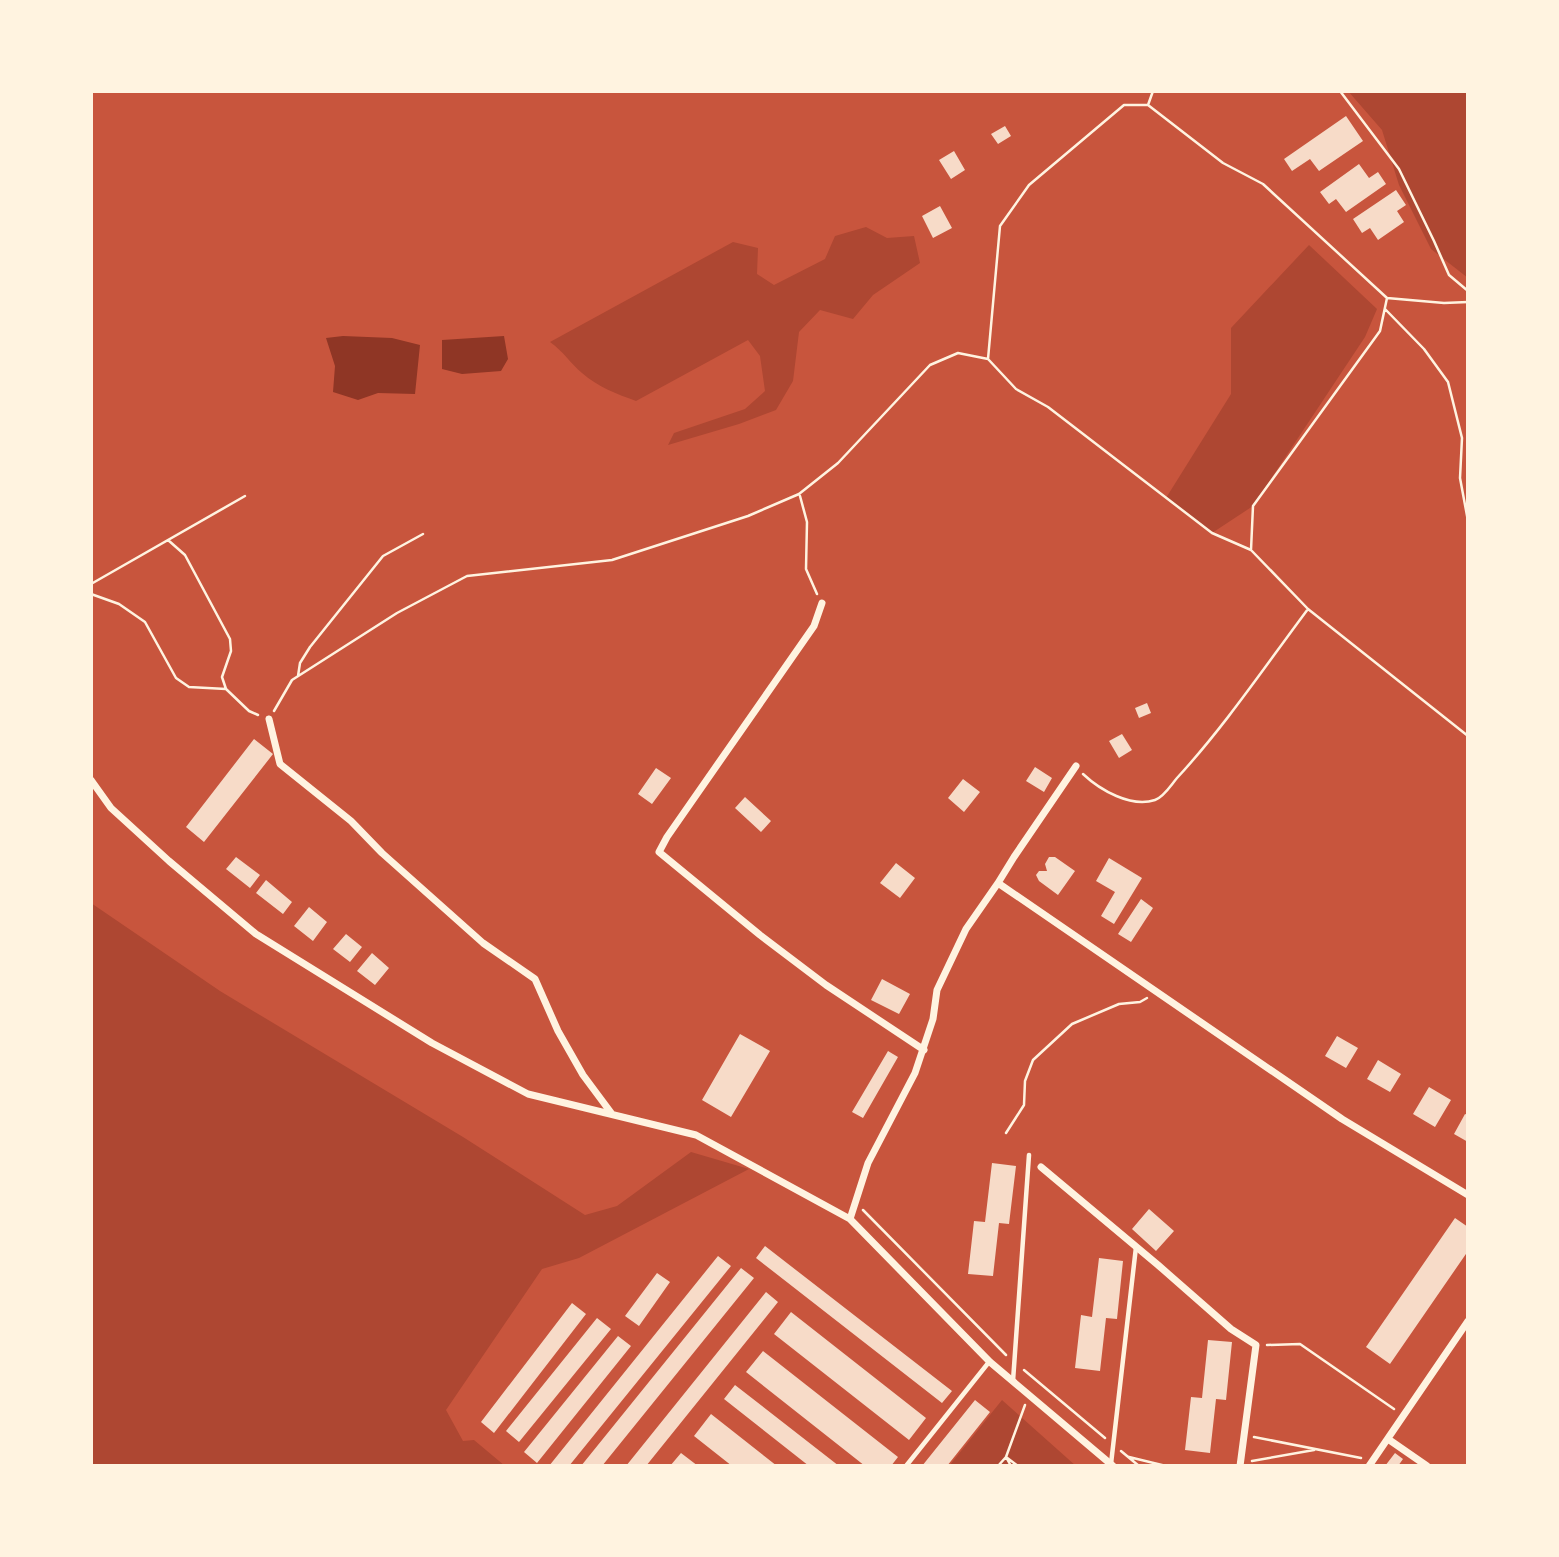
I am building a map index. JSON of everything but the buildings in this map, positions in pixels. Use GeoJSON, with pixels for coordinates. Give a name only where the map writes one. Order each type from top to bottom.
{"type":"FeatureCollection","features":[{"type":"Feature","properties":{"kind":"street"},"geometry":{"type":"LineString","coordinates":[[822,603],[814,626],[659,852],[826,985],[924,1050]]}},
{"type":"Feature","properties":{"kind":"street"},"geometry":{"type":"LineString","coordinates":[[269,719],[280,764],[351,821],[382,853],[483,943],[535,979],[558,1031],[583,1075],[612,1114]]}},
{"type":"Feature","properties":{"kind":"street"},"geometry":{"type":"LineString","coordinates":[[850,1219],[868,1163],[915,1073],[933,1019],[937,990],[966,929],[1076,766]]}},
{"type":"Feature","properties":{"kind":"street"},"geometry":{"type":"LineString","coordinates":[[91,780],[111,808],[169,862],[256,934],[432,1043],[528,1094],[696,1135],[850,1219],[990,1362],[1112,1465]]}},
{"type":"Feature","properties":{"kind":"street"},"geometry":{"type":"LineString","coordinates":[[998,883],[1342,1119],[1468,1195]]}},
{"type":"Feature","properties":{"kind":"street"},"geometry":{"type":"LineString","coordinates":[[1041,1167],[1231,1329],[1256,1345],[1240,1464]]}},
{"type":"Feature","properties":{"kind":"street"},"geometry":{"type":"LineString","coordinates":[[1371,1463],[1468,1321]]}},
{"type":"Feature","properties":{"kind":"street"},"geometry":{"type":"LineString","coordinates":[[1388,1439],[1427,1466]]}},
{"type":"Feature","properties":{"kind":"lane"},"geometry":{"type":"LineString","coordinates":[[1013,1381],[1029,1156]]}},
{"type":"Feature","properties":{"kind":"lane"},"geometry":{"type":"LineString","coordinates":[[1112,1465],[1136,1246]]}},
{"type":"Feature","properties":{"kind":"lane"},"geometry":{"type":"LineString","coordinates":[[906,1466],[990,1362]]}},
{"type":"Feature","properties":{"kind":"path"},"geometry":{"type":"LineString","coordinates":[[1148,105],[1153,91]]}},
{"type":"Feature","properties":{"kind":"path"},"geometry":{"type":"LineString","coordinates":[[1340,91],[1399,170],[1449,275],[1468,291]]}},
{"type":"Feature","properties":{"kind":"path"},"geometry":{"type":"LineString","coordinates":[[988,359],[1000,226],[1029,185],[1124,105],[1148,105],[1223,163],[1264,184],[1387,298],[1444,303],[1468,302]]}},
{"type":"Feature","properties":{"kind":"path"},"geometry":{"type":"LineString","coordinates":[[1251,550],[1253,506],[1380,331],[1387,298]]}},
{"type":"Feature","properties":{"kind":"path"},"geometry":{"type":"LineString","coordinates":[[1385,309],[1424,349],[1448,382],[1462,438],[1460,478],[1468,521]]}},
{"type":"Feature","properties":{"kind":"path"},"geometry":{"type":"LineString","coordinates":[[168,540],[185,555],[230,639],[231,651],[222,677],[226,689],[249,711],[269,719],[292,680],[397,613],[467,576],[612,560],[748,516],[799,494],[838,463],[930,365],[958,353],[988,359],[1016,389],[1048,407],[1212,533],[1251,550],[1308,609],[1468,736]]}},
{"type":"Feature","properties":{"kind":"path"},"geometry":{"type":"LineString","coordinates":[[799,494],[807,522],[806,569],[822,603]]}},
{"type":"Feature","properties":{"kind":"path"},"geometry":{"type":"LineString","coordinates":[[91,584],[245,496]]}},
{"type":"Feature","properties":{"kind":"path"},"geometry":{"type":"LineString","coordinates":[[298,676],[300,663],[310,647],[383,556],[423,534]]}},
{"type":"Feature","properties":{"kind":"path"},"geometry":{"type":"LineString","coordinates":[[91,594],[119,604],[145,622],[176,678],[189,687],[226,689]]}},
{"type":"Feature","properties":{"kind":"path"},"geometry":{"type":"LineString","coordinates":[[1076,766],[1090,780],[1113,795],[1142,803],[1158,799],[1204,747],[1308,609]]}},
{"type":"Feature","properties":{"kind":"path"},"geometry":{"type":"LineString","coordinates":[[1006,1133],[1024,1105],[1025,1081],[1033,1060],[1072,1024],[1119,1004],[1140,1002],[1156,992]]}},
{"type":"Feature","properties":{"kind":"path"},"geometry":{"type":"LineString","coordinates":[[856,1203],[1009,1357]]}},
{"type":"Feature","properties":{"kind":"path"},"geometry":{"type":"LineString","coordinates":[[1256,1345],[1300,1344],[1404,1415]]}},
{"type":"Feature","properties":{"kind":"path"},"geometry":{"type":"LineString","coordinates":[[1020,1366],[1139,1466]]}},
{"type":"Feature","properties":{"kind":"path"},"geometry":{"type":"LineString","coordinates":[[998,1466],[1006,1457],[1029,1395]]}},
{"type":"Feature","properties":{"kind":"path"},"geometry":{"type":"LineString","coordinates":[[1244,1435],[1371,1463]]}},
{"type":"Feature","properties":{"kind":"path"},"geometry":{"type":"LineString","coordinates":[[1240,1464],[1317,1449]]}},
{"type":"Feature","properties":{"kind":"path"},"geometry":{"type":"LineString","coordinates":[[1006,1457],[1011,1466]]}},
{"type":"Feature","properties":{"kind":"path"},"geometry":{"type":"LineString","coordinates":[[1006,1457],[1018,1466]]}},
{"type":"Feature","properties":{"kind":"path"},"geometry":{"type":"LineString","coordinates":[[1128,1457],[1166,1466]]}},
{"type":"Feature","properties":{"kind":"shaded area"},"geometry":{"type":"Polygon","coordinates":[[[1348,91],[1468,91],[1468,278],[1431,249],[1399,185],[1382,130],[1348,91]]]}},
{"type":"Feature","properties":{"kind":"shaded area"},"geometry":{"type":"Polygon","coordinates":[[[866,227],[887,238],[914,236],[920,263],[873,295],[853,319],[820,310],[799,332],[793,381],[776,410],[739,424],[668,445],[674,433],[745,409],[765,391],[760,356],[748,340],[636,401],[608,390],[588,378],[550,342],[733,242],[758,248],[757,274],[774,285],[825,259],[835,236],[866,227]]]}},
{"type":"Feature","properties":{"kind":"shaded area"},"geometry":{"type":"Polygon","coordinates":[[[1309,245],[1377,309],[1365,337],[1253,506],[1212,533],[1166,498],[1231,394],[1231,328],[1309,245]]]}},
{"type":"Feature","properties":{"kind":"shaded area"},"geometry":{"type":"Polygon","coordinates":[[[504,336],[508,359],[501,371],[462,374],[442,369],[442,340],[504,336]]]}},
{"type":"Feature","properties":{"kind":"shaded area"},"geometry":{"type":"Polygon","coordinates":[[[326,338],[392,338],[420,345],[415,394],[378,393],[358,400],[333,392],[335,366],[326,338]]]}},
{"type":"Feature","properties":{"kind":"shaded area"},"geometry":{"type":"Polygon","coordinates":[[[91,903],[220,991],[463,1137],[585,1215],[617,1206],[691,1152],[749,1169],[579,1258],[542,1269],[446,1410],[463,1441],[474,1440],[505,1466],[91,1466],[91,903]]]}},
{"type":"Feature","properties":{"kind":"shaded area"},"geometry":{"type":"Polygon","coordinates":[[[1002,1400],[1076,1466],[949,1466],[1002,1400]]]}}]}
